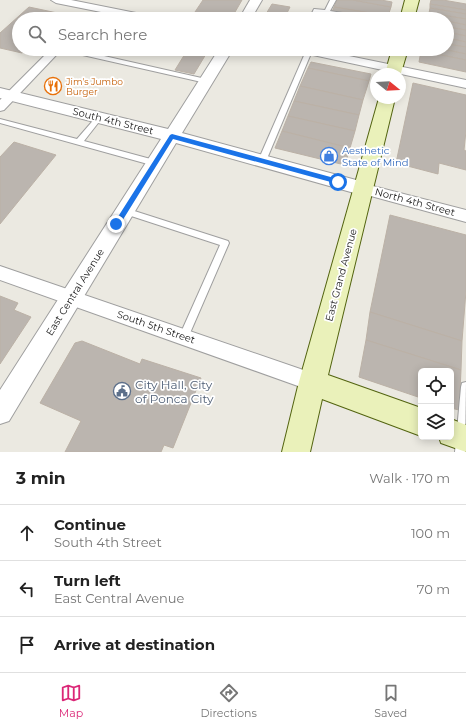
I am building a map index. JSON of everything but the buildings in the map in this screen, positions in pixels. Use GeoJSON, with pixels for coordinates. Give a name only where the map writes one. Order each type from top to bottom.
{"type":"FeatureCollection","features":[{"type":"Feature","properties":{"kind":"main road"},"geometry":{"type":"LineString","coordinates":[[409,12],[412,0]]}},
{"type":"Feature","properties":{"kind":"main road"},"geometry":{"type":"LineString","coordinates":[[395,68],[398,56]]}},
{"type":"Feature","properties":{"kind":"main road","name":"East Grand Avenue"},"geometry":{"type":"LineString","coordinates":[[296,452],[312,382],[365,189],[386,104]]}},
{"type":"Feature","properties":{"kind":"main road"},"geometry":{"type":"LineString","coordinates":[[312,382],[418,421]]}},
{"type":"Feature","properties":{"kind":"street"},"geometry":{"type":"LineString","coordinates":[[56,0],[113,12]]}},
{"type":"Feature","properties":{"kind":"street"},"geometry":{"type":"LineString","coordinates":[[94,12],[106,0]]}},
{"type":"Feature","properties":{"kind":"street"},"geometry":{"type":"LineString","coordinates":[[249,12],[256,0]]}},
{"type":"Feature","properties":{"kind":"street"},"geometry":{"type":"LineString","coordinates":[[4,98],[49,56]]}},
{"type":"Feature","properties":{"kind":"street","name":"East Central Avenue"},"geometry":{"type":"LineString","coordinates":[[0,412],[222,56]]}},
{"type":"Feature","properties":{"kind":"street"},"geometry":{"type":"LineString","coordinates":[[329,56],[378,68]]}},
{"type":"Feature","properties":{"kind":"street"},"geometry":{"type":"LineString","coordinates":[[406,74],[466,84]]}},
{"type":"Feature","properties":{"kind":"street","name":"South 4th Street"},"geometry":{"type":"LineString","coordinates":[[4,98],[99,118],[172,136],[365,189]]}},
{"type":"Feature","properties":{"kind":"street","name":"North 4th Street"},"geometry":{"type":"LineString","coordinates":[[365,189],[466,216]]}},
{"type":"Feature","properties":{"kind":"street","name":"South 5th Street"},"geometry":{"type":"LineString","coordinates":[[0,273],[312,382]]}},
{"type":"Feature","properties":{"kind":"lane"},"geometry":{"type":"LineString","coordinates":[[315,12],[316,10],[328,12],[333,0]]}},
{"type":"Feature","properties":{"kind":"lane"},"geometry":{"type":"LineString","coordinates":[[96,56],[206,81]]}},
{"type":"Feature","properties":{"kind":"lane"},"geometry":{"type":"LineString","coordinates":[[262,161],[302,56]]}},
{"type":"Feature","properties":{"kind":"lane"},"geometry":{"type":"LineString","coordinates":[[79,142],[99,118]]}},
{"type":"Feature","properties":{"kind":"lane"},"geometry":{"type":"LineString","coordinates":[[0,121],[155,163]]}},
{"type":"Feature","properties":{"kind":"lane"},"geometry":{"type":"LineString","coordinates":[[125,211],[225,243],[184,337]]}},
{"type":"Feature","properties":{"kind":"lane"},"geometry":{"type":"LineString","coordinates":[[460,440],[466,387]]}},
{"type":"Feature","properties":{"kind":"place","name":"Jim's Jumbo Burger"},"geometry":{"type":"Point","coordinates":[53,86]}},
{"type":"Feature","properties":{"kind":"place","name":"Aesthetic State of Mind"},"geometry":{"type":"Point","coordinates":[329,156]}},
{"type":"Feature","properties":{"kind":"place","name":"City Hall, City of Ponca City"},"geometry":{"type":"Point","coordinates":[122,391]}},
{"type":"Feature","properties":{"kind":"route"},"geometry":{"type":"LineString","coordinates":[[116,224],[172,136],[338,182]]}}]}
